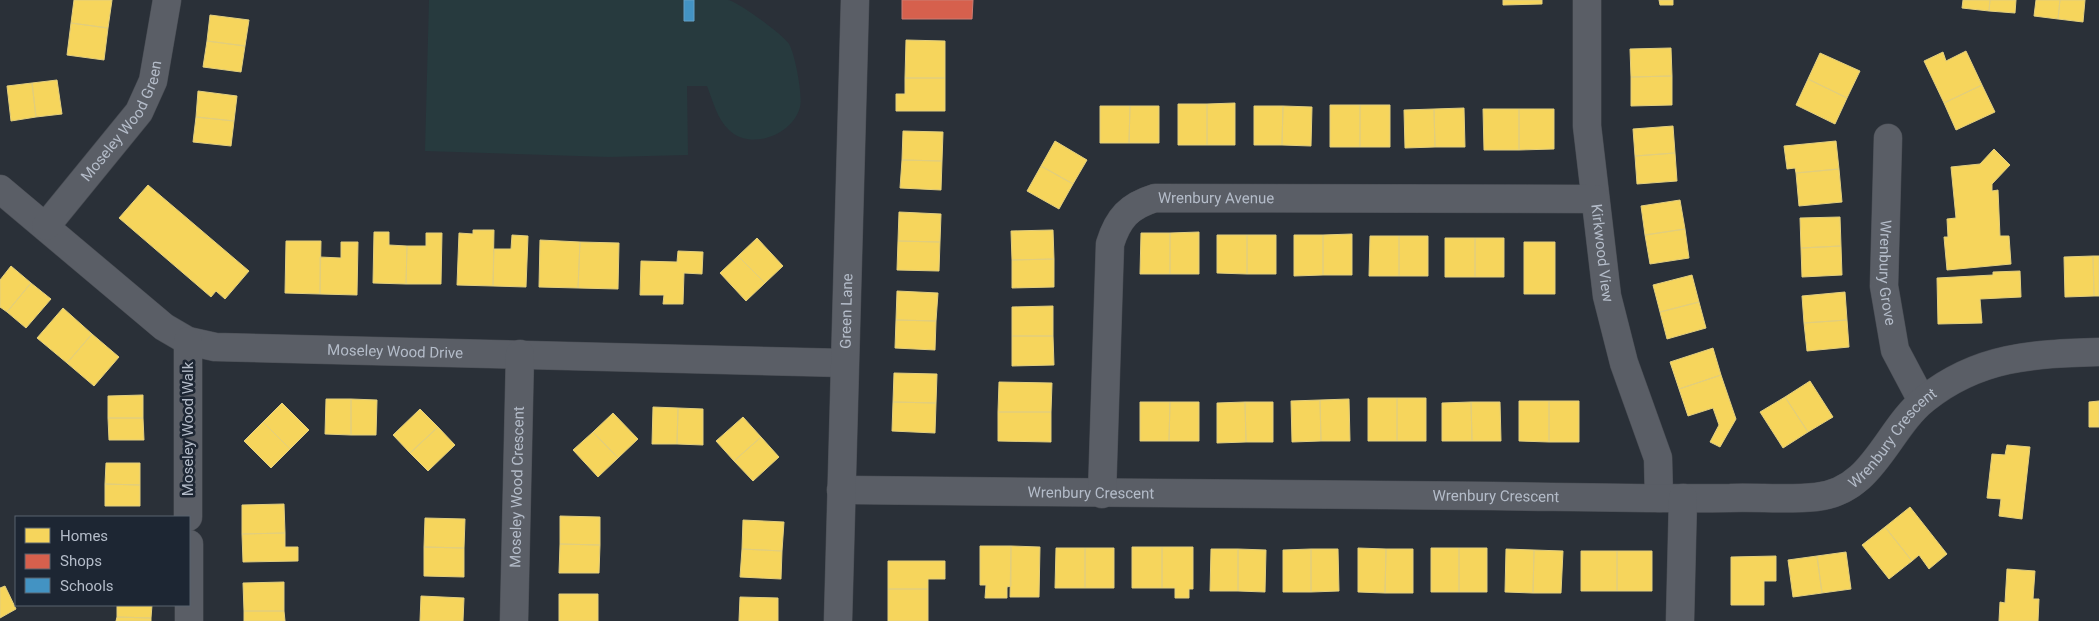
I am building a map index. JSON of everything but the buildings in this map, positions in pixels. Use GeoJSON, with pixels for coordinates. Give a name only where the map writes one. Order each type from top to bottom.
{"type":"FeatureCollection","features":[{"type":"Feature","properties":{"kind":"street","name":"Moseley Wood Green"},"geometry":{"type":"LineString","coordinates":[[46,226],[139,112],[154,81],[167,0]]}},
{"type":"Feature","properties":{"kind":"street","name":"Green Lane"},"geometry":{"type":"LineString","coordinates":[[838,621],[855,0]]}},
{"type":"Feature","properties":{"kind":"street","name":"Kirkwood View"},"geometry":{"type":"LineString","coordinates":[[1587,0],[1587,126],[1607,296],[1624,363],[1671,498],[1680,621]]}},
{"type":"Feature","properties":{"kind":"street","name":"Wrenbury Grove"},"geometry":{"type":"LineString","coordinates":[[1888,138],[1884,286],[1895,350],[1922,401]]}},
{"type":"Feature","properties":{"kind":"street","name":"Moseley Wood Drive"},"geometry":{"type":"LineString","coordinates":[[0,189],[164,327],[188,341],[215,346],[844,363]]}},
{"type":"Feature","properties":{"kind":"street","name":"Wrenbury Avenue"},"geometry":{"type":"LineString","coordinates":[[1102,494],[1110,244],[1114,228],[1126,212],[1140,203],[1155,198],[1595,199]]}},
{"type":"Feature","properties":{"kind":"street","name":"Moseley Wood Walk"},"geometry":{"type":"LineString","coordinates":[[188,341],[188,516]]}},
{"type":"Feature","properties":{"kind":"street","name":"Wrenbury Crescent"},"geometry":{"type":"LineString","coordinates":[[841,490],[1102,494],[1671,498],[1818,497],[1842,489],[1862,475],[1881,455],[1898,430],[1922,401],[1951,380],[1994,362],[2034,354],[2099,352]]}},
{"type":"Feature","properties":{"kind":"street","name":"Moseley Wood Crescent"},"geometry":{"type":"LineString","coordinates":[[514,621],[520,354]]}},
{"type":"Feature","properties":{"kind":"street"},"geometry":{"type":"LineString","coordinates":[[190,606],[190,621]]}},
{"type":"Feature","properties":{"kind":"green space"},"geometry":{"type":"Polygon","coordinates":[[[429,0],[684,0],[685,21],[694,20],[694,0],[728,0],[760,19],[789,44],[798,75],[800,107],[796,117],[780,132],[770,137],[748,139],[738,136],[729,130],[721,121],[707,86],[687,86],[688,155],[609,157],[425,151],[429,0]]]}}]}
